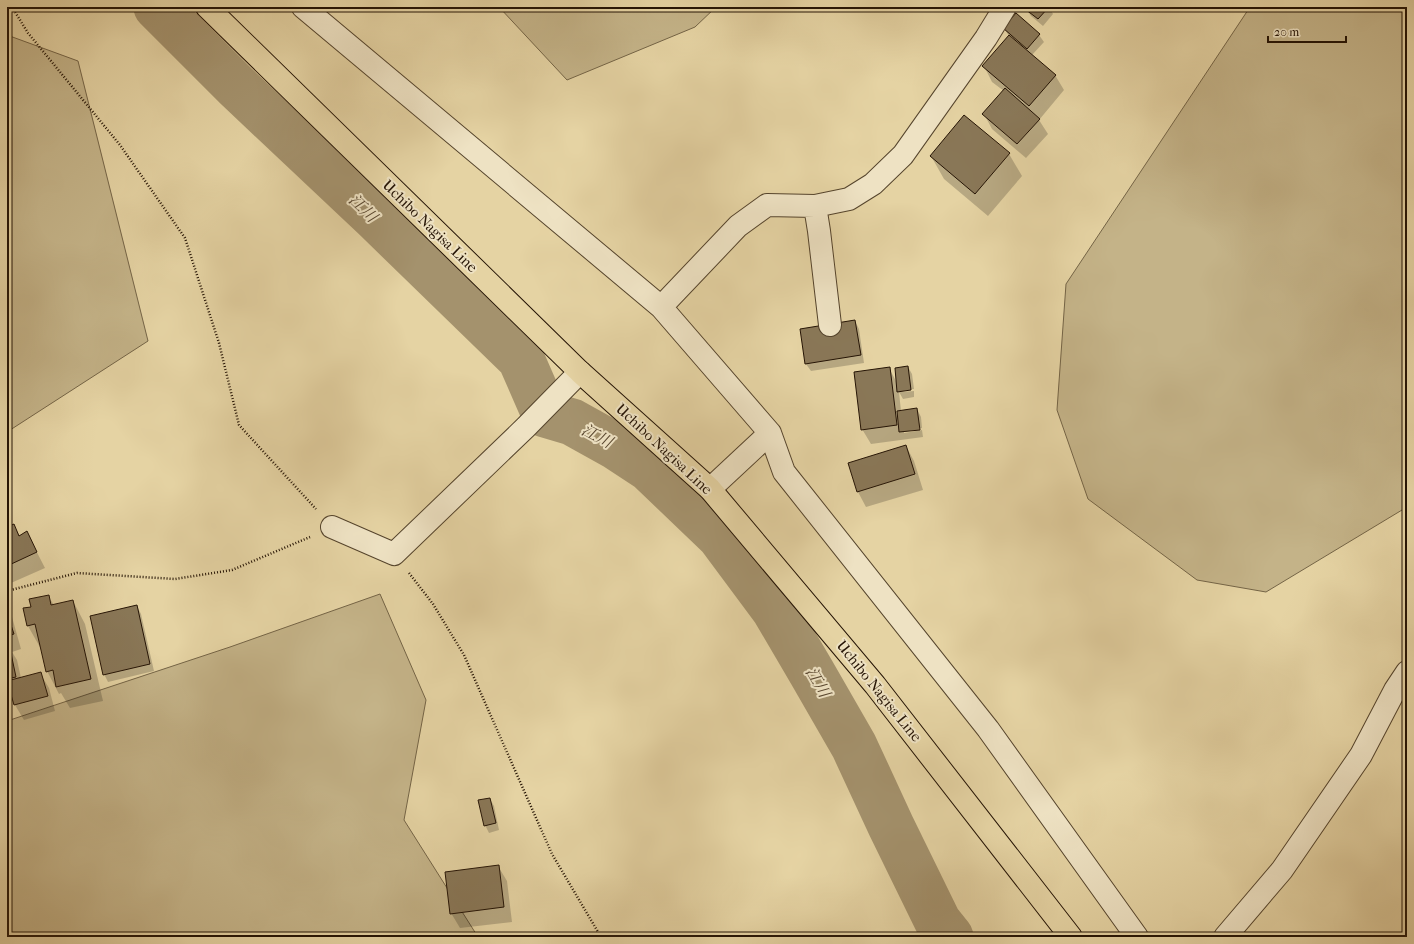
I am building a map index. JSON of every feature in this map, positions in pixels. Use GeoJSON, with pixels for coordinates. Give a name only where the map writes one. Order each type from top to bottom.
{"type":"FeatureCollection","features":[{"type":"Feature","properties":{"kind":"highway","name":"Uchibo Nagisa Line"},"geometry":{"type":"LineString","coordinates":[[207,7],[580,372],[710,490],[875,685],[1071,937]]}},
{"type":"Feature","properties":{"kind":"street"},"geometry":{"type":"LineString","coordinates":[[303,7],[661,306],[770,433],[784,472],[988,729],[1136,937]]}},
{"type":"Feature","properties":{"kind":"street"},"geometry":{"type":"LineString","coordinates":[[661,306],[738,226],[767,205],[815,206],[849,199],[872,184],[903,155],[986,38],[1005,7]]}},
{"type":"Feature","properties":{"kind":"street"},"geometry":{"type":"LineString","coordinates":[[815,206],[830,324]]}},
{"type":"Feature","properties":{"kind":"street"},"geometry":{"type":"LineString","coordinates":[[332,527],[394,554],[526,427],[580,372]]}},
{"type":"Feature","properties":{"kind":"street"},"geometry":{"type":"LineString","coordinates":[[710,490],[770,433]]}},
{"type":"Feature","properties":{"kind":"street"},"geometry":{"type":"LineString","coordinates":[[1224,937],[1282,870],[1361,755],[1395,690],[1407,672]]}},
{"type":"Feature","properties":{"kind":"path"},"geometry":{"type":"LineString","coordinates":[[7,591],[76,573],[175,579],[232,570],[332,527],[239,425],[219,343],[185,238],[120,145],[28,33],[12,7]]}},
{"type":"Feature","properties":{"kind":"path"},"geometry":{"type":"LineString","coordinates":[[394,554],[434,604],[464,655],[552,854],[601,937]]}},
{"type":"Feature","properties":{"kind":"shaded area"},"geometry":{"type":"Polygon","coordinates":[[[499,7],[716,7],[695,27],[567,80],[499,7]]]}},
{"type":"Feature","properties":{"kind":"shaded area"},"geometry":{"type":"Polygon","coordinates":[[[1250,7],[1407,7],[1407,507],[1266,592],[1197,580],[1088,499],[1057,410],[1066,284],[1250,7]]]}},
{"type":"Feature","properties":{"kind":"shaded area"},"geometry":{"type":"Polygon","coordinates":[[[7,35],[78,61],[148,341],[7,432],[7,35]]]}},
{"type":"Feature","properties":{"kind":"shaded area"},"geometry":{"type":"Polygon","coordinates":[[[380,594],[426,700],[404,820],[478,937],[7,937],[7,721],[230,647],[380,594]]]}},
{"type":"Feature","properties":{"kind":"building"},"geometry":{"type":"Polygon","coordinates":[[[1027,7],[1049,7],[1038,19],[1025,9],[1027,7]]]}},
{"type":"Feature","properties":{"kind":"building"},"geometry":{"type":"Polygon","coordinates":[[[1016,13],[1040,34],[1027,49],[1003,28],[1016,13]]]}},
{"type":"Feature","properties":{"kind":"building"},"geometry":{"type":"Polygon","coordinates":[[[1009,35],[1056,75],[1029,106],[982,66],[1009,35]]]}},
{"type":"Feature","properties":{"kind":"building"},"geometry":{"type":"Polygon","coordinates":[[[1005,88],[1040,119],[1017,144],[982,114],[1005,88]]]}},
{"type":"Feature","properties":{"kind":"building"},"geometry":{"type":"Polygon","coordinates":[[[964,115],[1010,153],[975,194],[930,156],[964,115]]]}},
{"type":"Feature","properties":{"kind":"building"},"geometry":{"type":"Polygon","coordinates":[[[855,320],[861,355],[805,364],[800,329],[855,320]]]}},
{"type":"Feature","properties":{"kind":"building"},"geometry":{"type":"Polygon","coordinates":[[[908,366],[911,390],[897,392],[895,368],[908,366]]]}},
{"type":"Feature","properties":{"kind":"building"},"geometry":{"type":"Polygon","coordinates":[[[890,367],[897,425],[861,430],[854,372],[890,367]]]}},
{"type":"Feature","properties":{"kind":"building"},"geometry":{"type":"Polygon","coordinates":[[[917,408],[920,430],[899,432],[897,411],[917,408]]]}},
{"type":"Feature","properties":{"kind":"building"},"geometry":{"type":"Polygon","coordinates":[[[906,445],[915,474],[857,492],[848,463],[906,445]]]}},
{"type":"Feature","properties":{"kind":"building"},"geometry":{"type":"Polygon","coordinates":[[[14,524],[19,536],[27,531],[37,552],[7,566],[7,527],[14,524]]]}},
{"type":"Feature","properties":{"kind":"building"},"geometry":{"type":"Polygon","coordinates":[[[49,595],[51,605],[73,600],[91,679],[56,687],[53,670],[46,672],[35,624],[27,626],[23,608],[31,607],[29,599],[49,595]]]}},
{"type":"Feature","properties":{"kind":"building"},"geometry":{"type":"Polygon","coordinates":[[[137,605],[150,664],[103,675],[90,616],[137,605]]]}},
{"type":"Feature","properties":{"kind":"building"},"geometry":{"type":"Polygon","coordinates":[[[7,613],[14,634],[7,636],[7,613]]]}},
{"type":"Feature","properties":{"kind":"building"},"geometry":{"type":"Polygon","coordinates":[[[9,644],[16,677],[7,679],[7,645],[9,644]]]}},
{"type":"Feature","properties":{"kind":"building"},"geometry":{"type":"Polygon","coordinates":[[[41,672],[48,696],[14,705],[7,681],[41,672]]]}},
{"type":"Feature","properties":{"kind":"building"},"geometry":{"type":"Polygon","coordinates":[[[490,798],[496,823],[484,826],[478,800],[490,798]]]}},
{"type":"Feature","properties":{"kind":"building"},"geometry":{"type":"Polygon","coordinates":[[[499,865],[504,907],[450,914],[445,872],[499,865]]]}},
{"type":"Feature","properties":{"kind":"waterway","name":"江川"},"geometry":{"type":"LineString","coordinates":[[157,7],[236,86],[376,218],[521,359],[545,414],[572,422],[617,447],[649,468],[720,536],[775,610],[854,746],[938,922],[950,937]]}}]}
